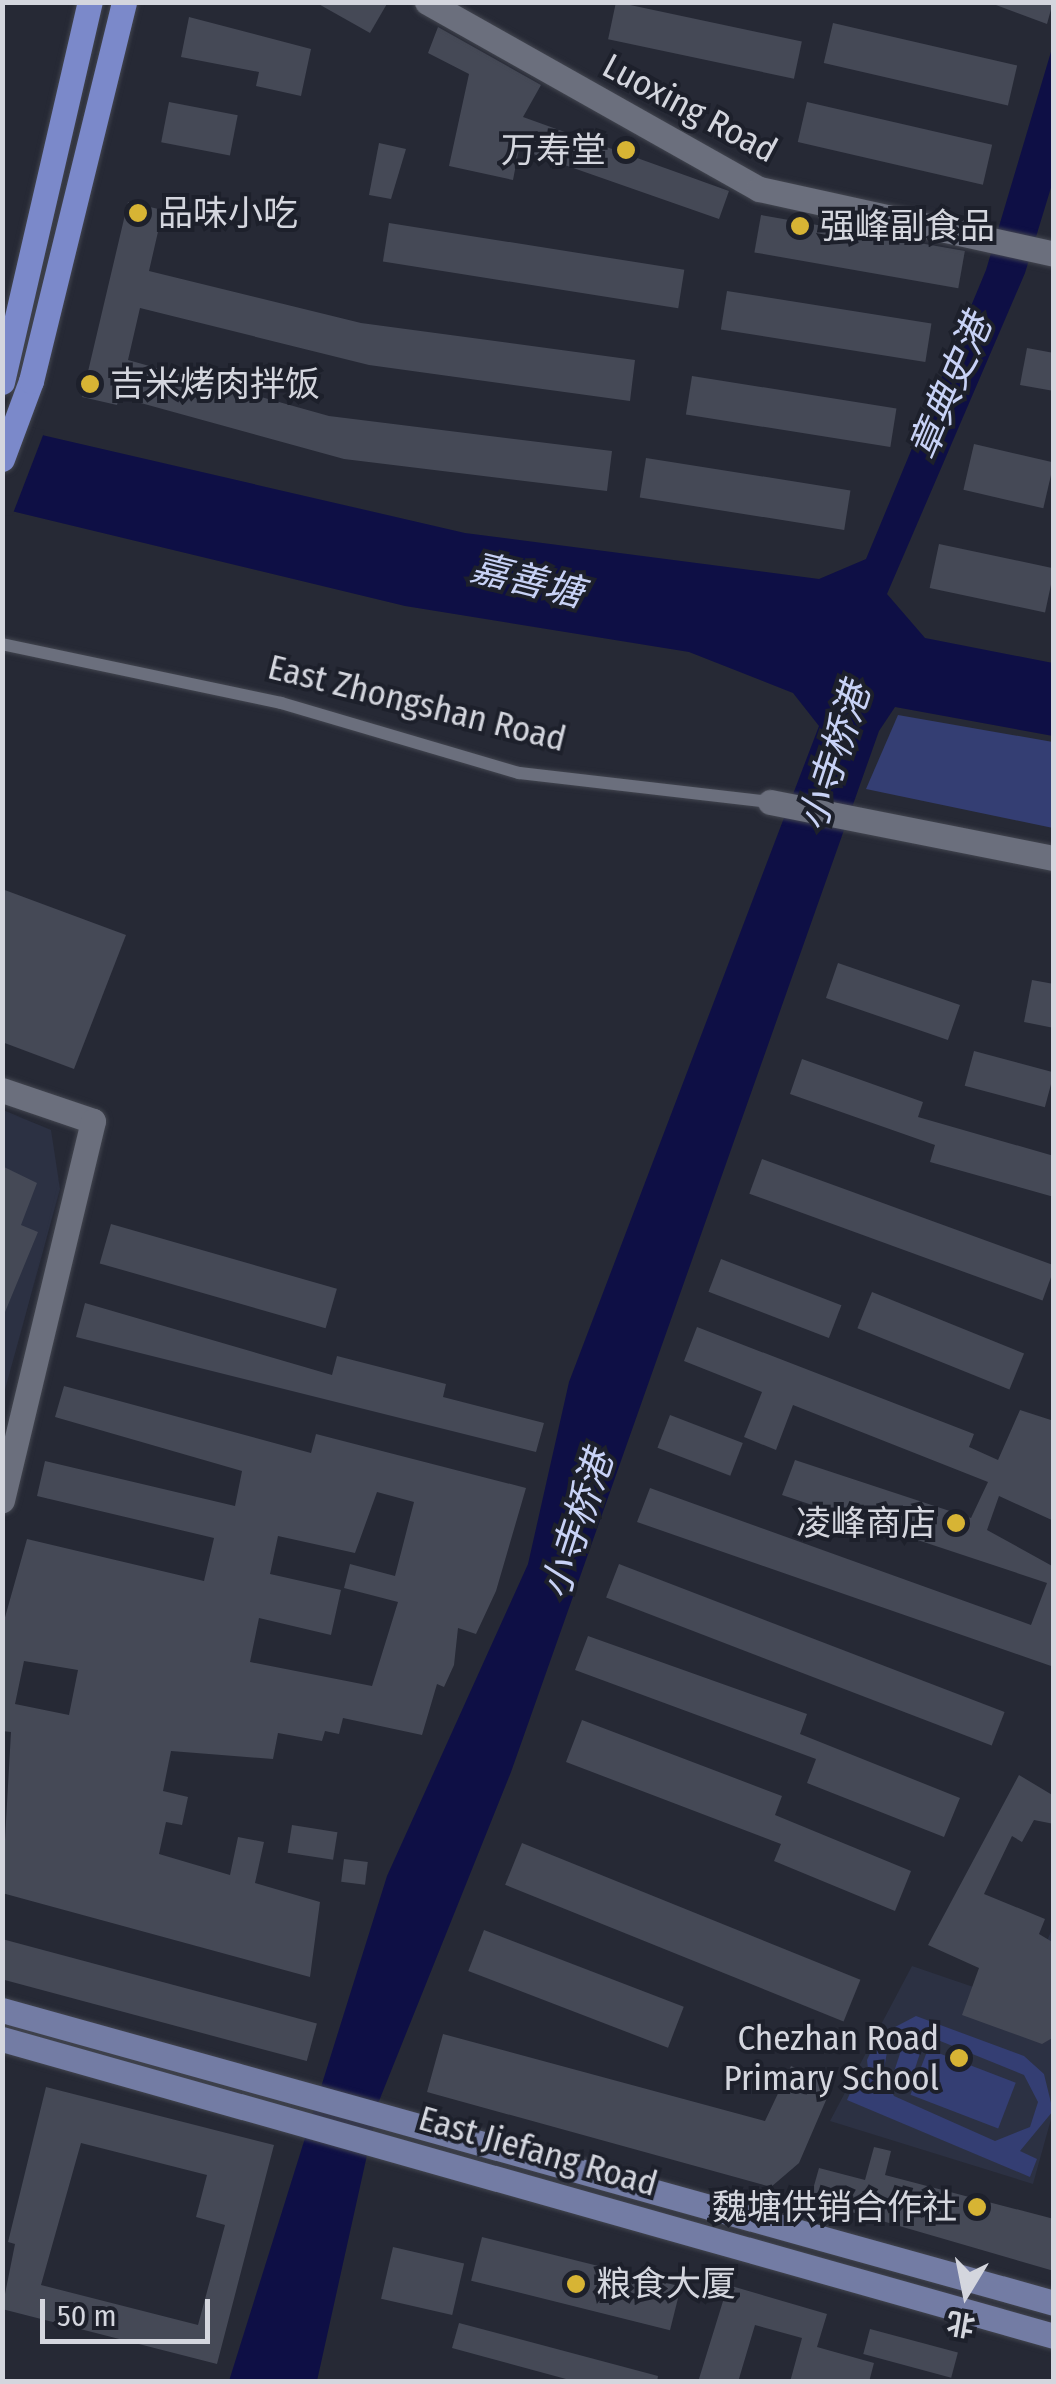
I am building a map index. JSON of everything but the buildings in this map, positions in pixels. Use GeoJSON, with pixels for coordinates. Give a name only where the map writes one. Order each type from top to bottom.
{"type":"FeatureCollection","features":[{"type":"Feature","properties":{"kind":"main road"},"geometry":{"type":"LineString","coordinates":[[2,459],[13,379],[90,2]]}},
{"type":"Feature","properties":{"kind":"main road"},"geometry":{"type":"LineString","coordinates":[[13,379],[124,2]]}},
{"type":"Feature","properties":{"kind":"main road","name":"East Jiefang Road"},"geometry":{"type":"LineString","coordinates":[[2,2010],[291,2087],[1054,2303]]}},
{"type":"Feature","properties":{"kind":"main road","name":"East Jiefang Road"},"geometry":{"type":"LineString","coordinates":[[2,2039],[392,2145],[1054,2336]]}},
{"type":"Feature","properties":{"kind":"street","name":"Luoxing Road"},"geometry":{"type":"LineString","coordinates":[[427,2],[759,189],[1050,253]]}},
{"type":"Feature","properties":{"kind":"street","name":"East Zhongshan Road"},"geometry":{"type":"LineString","coordinates":[[770,802],[874,819],[1054,858]]}},
{"type":"Feature","properties":{"kind":"street"},"geometry":{"type":"LineString","coordinates":[[2,1090],[93,1121],[2,1500]]}},
{"type":"Feature","properties":{"kind":"lane","name":"East Zhongshan Road"},"geometry":{"type":"LineString","coordinates":[[2,644],[281,703],[519,773],[770,802]]}},
{"type":"Feature","properties":{"kind":"shaded area"},"geometry":{"type":"Polygon","coordinates":[[[898,715],[1053,742],[1053,828],[866,789],[898,715]]]}},
{"type":"Feature","properties":{"kind":"shaded area"},"geometry":{"type":"Polygon","coordinates":[[[3,1110],[51,1130],[60,1189],[3,1397],[3,1110]]]}},
{"type":"Feature","properties":{"kind":"shaded area","name":"Chezhan Road Primary School"},"geometry":{"type":"Polygon","coordinates":[[[1053,1927],[1053,2112],[1033,2184],[830,2121],[912,1966],[1020,2003],[1053,1927]]]}},
{"type":"Feature","properties":{"kind":"shaded area"},"geometry":{"type":"Polygon","coordinates":[[[916,2016],[1024,2056],[1044,2074],[1053,2111],[1020,2151],[1037,2159],[1030,2177],[847,2100],[855,2082],[870,2088],[867,2060],[878,2036],[916,2016]],[[918,2032],[887,2052],[883,2075],[894,2096],[995,2141],[1030,2127],[1038,2102],[1024,2075],[918,2032]]]}},
{"type":"Feature","properties":{"kind":"shaded area"},"geometry":{"type":"Polygon","coordinates":[[[904,2041],[922,2047],[909,2088],[891,2082],[904,2041]]]}},
{"type":"Feature","properties":{"kind":"shaded area"},"geometry":{"type":"Polygon","coordinates":[[[928,2049],[1016,2083],[998,2128],[910,2095],[928,2049]]]}},
{"type":"Feature","properties":{"kind":"water"},"geometry":{"type":"Polygon","coordinates":[[[1053,45],[1053,181],[1025,273],[887,594],[925,638],[1053,663],[1053,736],[895,707],[879,731],[511,1772],[379,2101],[317,2381],[229,2381],[387,1876],[528,1564],[569,1382],[819,726],[793,693],[689,652],[405,606],[3,509],[3,426],[465,533],[819,579],[866,559],[986,270],[1053,45]]]}},
{"type":"Feature","properties":{"kind":"pier"},"geometry":{"type":"Polygon","coordinates":[[[2,421],[45,430],[12,516],[2,515],[2,421]]]}},
{"type":"Feature","properties":{"kind":"place","name":"万寿堂"},"geometry":{"type":"Point","coordinates":[626,150]}},
{"type":"Feature","properties":{"kind":"place","name":"品味小吃"},"geometry":{"type":"Point","coordinates":[138,213]}},
{"type":"Feature","properties":{"kind":"place","name":"强峰副食品"},"geometry":{"type":"Point","coordinates":[800,226]}},
{"type":"Feature","properties":{"kind":"place","name":"吉米烤肉拌饭"},"geometry":{"type":"Point","coordinates":[90,384]}},
{"type":"Feature","properties":{"kind":"place","name":"凌峰商店"},"geometry":{"type":"Point","coordinates":[956,1523]}},
{"type":"Feature","properties":{"kind":"place","name":"Chezhan Road Primary School"},"geometry":{"type":"Point","coordinates":[959,2058]}},
{"type":"Feature","properties":{"kind":"place","name":"魏塘供销合作社"},"geometry":{"type":"Point","coordinates":[977,2207]}},
{"type":"Feature","properties":{"kind":"place","name":"粮食大厦"},"geometry":{"type":"Point","coordinates":[576,2284]}},
{"type":"Feature","properties":{"kind":"water label","name":"章典史港"},"geometry":{"type":"Point","coordinates":[951,387]}},
{"type":"Feature","properties":{"kind":"water label","name":"嘉善塘"},"geometry":{"type":"Point","coordinates":[527,581]}},
{"type":"Feature","properties":{"kind":"water label","name":"小寺桥港"},"geometry":{"type":"Point","coordinates":[835,757]}},
{"type":"Feature","properties":{"kind":"water label","name":"小寺桥港"},"geometry":{"type":"Point","coordinates":[578,1525]}}]}
